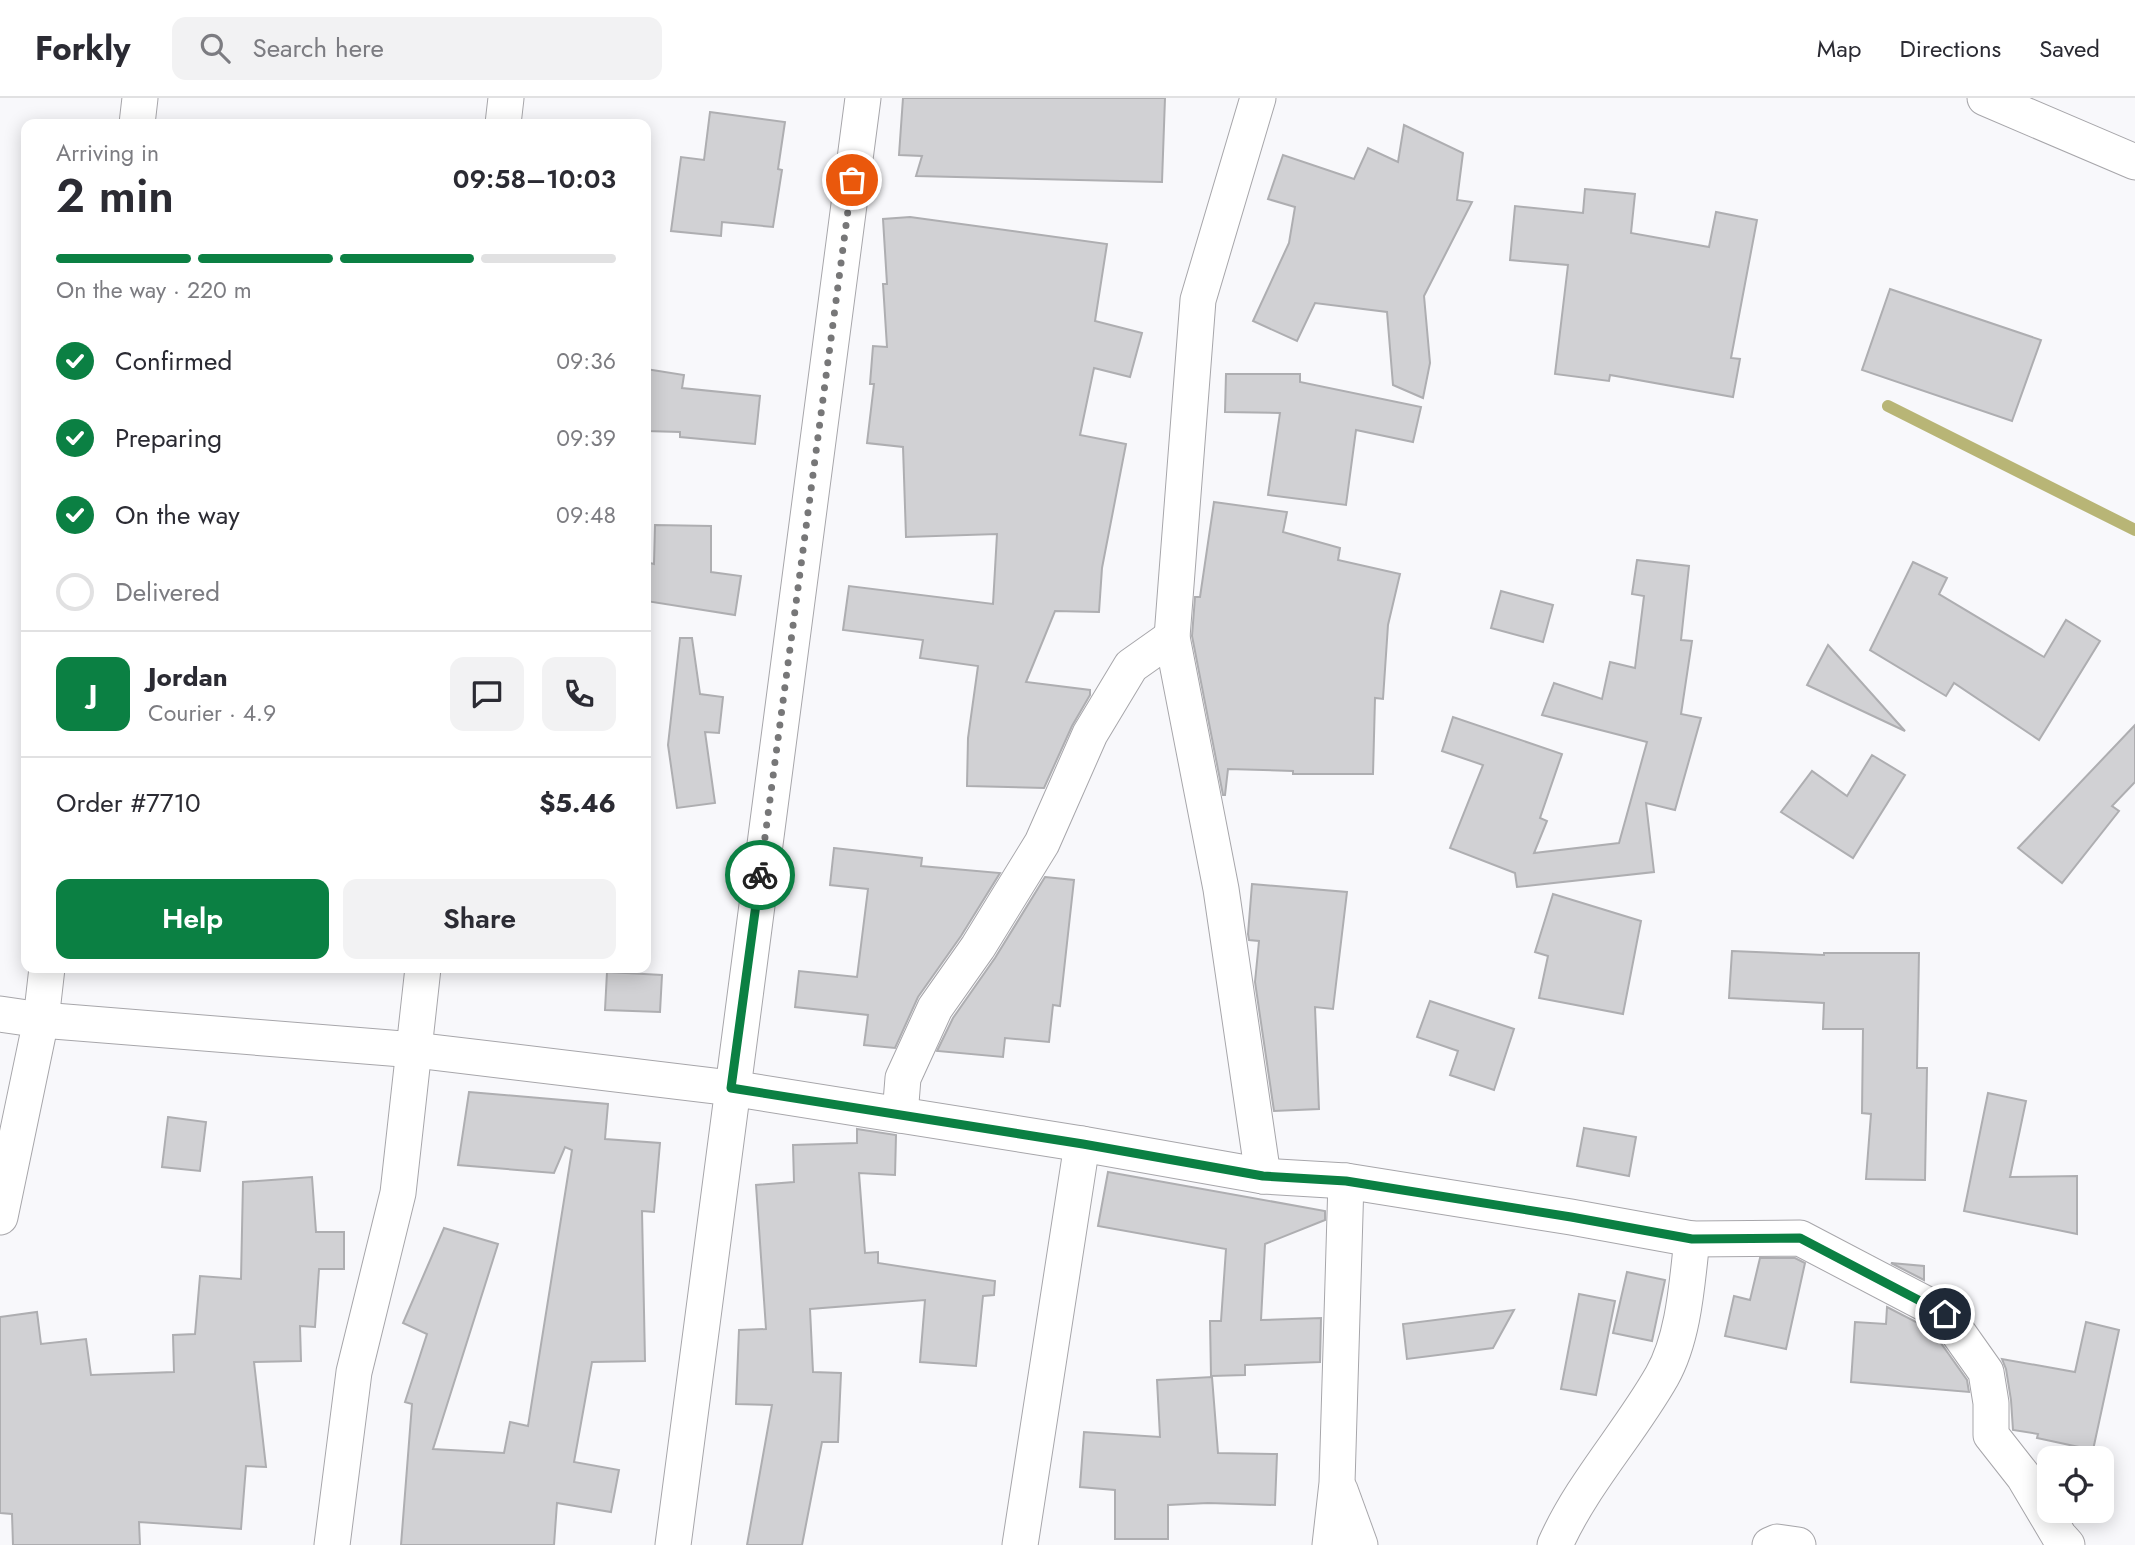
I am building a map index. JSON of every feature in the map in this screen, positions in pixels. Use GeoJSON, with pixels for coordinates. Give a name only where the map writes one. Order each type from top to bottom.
{"type":"FeatureCollection","features":[{"type":"Feature","properties":{"kind":"street"},"geometry":{"type":"LineString","coordinates":[[137,119],[139,98]]}},
{"type":"Feature","properties":{"kind":"street"},"geometry":{"type":"LineString","coordinates":[[504,119],[506,98]]}},
{"type":"Feature","properties":{"kind":"street"},"geometry":{"type":"LineString","coordinates":[[673,1545],[863,98]]}},
{"type":"Feature","properties":{"kind":"street"},"geometry":{"type":"LineString","coordinates":[[1985,98],[2135,162]]}},
{"type":"Feature","properties":{"kind":"street"},"geometry":{"type":"LineString","coordinates":[[1252,99],[1198,300],[1172,636],[1221,889],[1263,1176]]}},
{"type":"Feature","properties":{"kind":"street"},"geometry":{"type":"LineString","coordinates":[[901,1115],[903,1078],[935,1008],[978,947],[1042,843],[1090,734],[1131,666],[1172,636]]}},
{"type":"Feature","properties":{"kind":"street"},"geometry":{"type":"LineString","coordinates":[[0,1217],[41,1020],[46,973]]}},
{"type":"Feature","properties":{"kind":"street"},"geometry":{"type":"LineString","coordinates":[[332,1545],[354,1372],[398,1193],[423,973]]}},
{"type":"Feature","properties":{"kind":"street"},"geometry":{"type":"LineString","coordinates":[[0,1014],[41,1020],[415,1050],[731,1088],[1083,1144],[1263,1176],[1346,1181],[1692,1239],[1800,1238],[1945,1314],[1986,1372],[1991,1403],[1991,1435],[2024,1476],[2067,1545]]}},
{"type":"Feature","properties":{"kind":"street"},"geometry":{"type":"LineString","coordinates":[[1020,1545],[1083,1144]]}},
{"type":"Feature","properties":{"kind":"street"},"geometry":{"type":"LineString","coordinates":[[1330,1545],[1337,1483],[1346,1181]]}},
{"type":"Feature","properties":{"kind":"street"},"geometry":{"type":"LineString","coordinates":[[1555,1545],[1569,1513],[1663,1374],[1682,1319],[1692,1239]]}},
{"type":"Feature","properties":{"kind":"street"},"geometry":{"type":"LineString","coordinates":[[1337,1483],[1360,1545]]}},
{"type":"Feature","properties":{"kind":"street"},"geometry":{"type":"LineString","coordinates":[[1770,1545],[1777,1542],[1798,1545]]}},
{"type":"Feature","properties":{"kind":"building"},"geometry":{"type":"Polygon","coordinates":[[[903,98],[1165,98],[1162,182],[916,176],[922,156],[899,155],[903,98]]]}},
{"type":"Feature","properties":{"kind":"building"},"geometry":{"type":"Polygon","coordinates":[[[710,112],[785,122],[778,169],[782,170],[773,227],[722,222],[721,236],[671,231],[681,157],[704,160],[710,112]]]}},
{"type":"Feature","properties":{"kind":"building"},"geometry":{"type":"Polygon","coordinates":[[[1404,125],[1463,153],[1457,200],[1472,202],[1424,296],[1430,363],[1423,398],[1393,385],[1387,312],[1315,303],[1297,341],[1253,321],[1289,243],[1295,207],[1268,199],[1283,155],[1354,179],[1368,148],[1398,162],[1404,125]]]}},
{"type":"Feature","properties":{"kind":"building"},"geometry":{"type":"Polygon","coordinates":[[[1585,189],[1635,194],[1631,233],[1709,247],[1716,212],[1757,220],[1731,358],[1740,359],[1733,397],[1610,375],[1609,381],[1555,374],[1568,265],[1510,260],[1515,206],[1583,213],[1585,189]]]}},
{"type":"Feature","properties":{"kind":"building"},"geometry":{"type":"Polygon","coordinates":[[[910,217],[1107,244],[1095,321],[1142,333],[1130,377],[1094,368],[1080,435],[1126,444],[1102,568],[1099,612],[1055,611],[1026,682],[1090,690],[1090,695],[1072,726],[1044,788],[967,786],[968,738],[978,666],[920,658],[923,640],[843,630],[849,586],[993,604],[997,534],[906,537],[903,447],[867,443],[874,384],[870,384],[873,346],[887,347],[883,219],[910,217]]]}},
{"type":"Feature","properties":{"kind":"building"},"geometry":{"type":"Polygon","coordinates":[[[1890,289],[2041,340],[2012,421],[1862,370],[1890,289]]]}},
{"type":"Feature","properties":{"kind":"building"},"geometry":{"type":"Polygon","coordinates":[[[651,370],[684,375],[682,388],[760,396],[755,444],[680,437],[680,432],[651,431],[651,370]]]}},
{"type":"Feature","properties":{"kind":"building"},"geometry":{"type":"Polygon","coordinates":[[[1226,374],[1300,374],[1300,382],[1421,407],[1413,442],[1356,430],[1346,505],[1268,495],[1280,413],[1225,412],[1226,374]]]}},
{"type":"Feature","properties":{"kind":"building"},"geometry":{"type":"Polygon","coordinates":[[[1214,502],[1287,512],[1283,532],[1340,548],[1338,560],[1400,574],[1388,625],[1383,699],[1375,698],[1373,774],[1293,774],[1293,771],[1228,769],[1223,795],[1192,636],[1195,597],[1200,597],[1214,502]]]}},
{"type":"Feature","properties":{"kind":"building"},"geometry":{"type":"Polygon","coordinates":[[[655,525],[711,526],[711,572],[741,576],[735,615],[651,602],[651,563],[654,564],[655,525]]]}},
{"type":"Feature","properties":{"kind":"building"},"geometry":{"type":"Polygon","coordinates":[[[1637,560],[1689,566],[1681,640],[1692,641],[1681,714],[1701,718],[1675,810],[1646,803],[1654,872],[1517,887],[1515,873],[1450,848],[1483,765],[1442,751],[1453,717],[1562,754],[1540,818],[1547,821],[1534,853],[1619,843],[1647,742],[1542,715],[1554,683],[1602,699],[1610,662],[1635,668],[1644,596],[1632,594],[1637,560]]]}},
{"type":"Feature","properties":{"kind":"building"},"geometry":{"type":"Polygon","coordinates":[[[1913,562],[1947,578],[1939,594],[2044,657],[2066,620],[2100,641],[2039,740],[1954,683],[1946,696],[1870,650],[1913,562]]]}},
{"type":"Feature","properties":{"kind":"building"},"geometry":{"type":"Polygon","coordinates":[[[1501,591],[1553,605],[1543,642],[1491,628],[1501,591]]]}},
{"type":"Feature","properties":{"kind":"building"},"geometry":{"type":"Polygon","coordinates":[[[680,638],[692,638],[700,694],[723,697],[719,733],[705,732],[715,803],[677,808],[668,745],[680,638]]]}},
{"type":"Feature","properties":{"kind":"building"},"geometry":{"type":"Polygon","coordinates":[[[1828,645],[1905,731],[1807,685],[1828,645]]]}},
{"type":"Feature","properties":{"kind":"building"},"geometry":{"type":"Polygon","coordinates":[[[2135,725],[2135,782],[2112,806],[2119,811],[2062,883],[2018,848],[2135,725]]]}},
{"type":"Feature","properties":{"kind":"building"},"geometry":{"type":"Polygon","coordinates":[[[1872,755],[1905,775],[1853,858],[1781,812],[1812,771],[1847,796],[1872,755]]]}},
{"type":"Feature","properties":{"kind":"building"},"geometry":{"type":"Polygon","coordinates":[[[834,848],[922,858],[921,866],[1000,873],[961,936],[918,997],[895,1048],[864,1045],[868,1015],[795,1007],[799,971],[857,977],[868,889],[830,885],[834,848]]]}},
{"type":"Feature","properties":{"kind":"building"},"geometry":{"type":"Polygon","coordinates":[[[1045,877],[1074,880],[1060,1006],[1053,1005],[1049,1042],[1005,1038],[1003,1057],[937,1051],[953,1018],[995,958],[1045,877]]]}},
{"type":"Feature","properties":{"kind":"building"},"geometry":{"type":"Polygon","coordinates":[[[1252,884],[1347,892],[1333,1009],[1315,1007],[1319,1109],[1274,1111],[1255,982],[1259,941],[1249,940],[1248,934],[1252,884]]]}},
{"type":"Feature","properties":{"kind":"building"},"geometry":{"type":"Polygon","coordinates":[[[1553,894],[1641,921],[1623,1014],[1539,998],[1548,956],[1535,952],[1553,894]]]}},
{"type":"Feature","properties":{"kind":"building"},"geometry":{"type":"Polygon","coordinates":[[[1732,951],[1824,955],[1919,953],[1917,1068],[1927,1068],[1925,1180],[1866,1179],[1871,1114],[1862,1113],[1863,1029],[1823,1029],[1824,1003],[1729,998],[1732,951]]]}},
{"type":"Feature","properties":{"kind":"building"},"geometry":{"type":"Polygon","coordinates":[[[607,973],[662,975],[660,1012],[605,1010],[607,973]]]}},
{"type":"Feature","properties":{"kind":"building"},"geometry":{"type":"Polygon","coordinates":[[[1430,1001],[1514,1029],[1494,1090],[1450,1075],[1458,1051],[1417,1037],[1430,1001]]]}},
{"type":"Feature","properties":{"kind":"building"},"geometry":{"type":"Polygon","coordinates":[[[469,1092],[608,1104],[605,1139],[660,1143],[654,1212],[642,1211],[645,1361],[592,1362],[574,1462],[619,1470],[611,1512],[557,1503],[554,1545],[401,1545],[412,1404],[405,1402],[427,1334],[403,1323],[444,1228],[498,1244],[433,1449],[504,1453],[510,1422],[528,1426],[572,1150],[565,1147],[554,1173],[458,1165],[469,1092]]]}},
{"type":"Feature","properties":{"kind":"building"},"geometry":{"type":"Polygon","coordinates":[[[1988,1093],[2026,1101],[2010,1177],[2077,1176],[2077,1234],[1964,1211],[1988,1093]]]}},
{"type":"Feature","properties":{"kind":"building"},"geometry":{"type":"Polygon","coordinates":[[[168,1117],[206,1122],[200,1171],[162,1167],[168,1117]]]}},
{"type":"Feature","properties":{"kind":"building"},"geometry":{"type":"Polygon","coordinates":[[[1584,1128],[1636,1137],[1629,1176],[1577,1166],[1584,1128]]]}},
{"type":"Feature","properties":{"kind":"building"},"geometry":{"type":"Polygon","coordinates":[[[857,1129],[896,1135],[895,1175],[859,1173],[865,1253],[878,1252],[878,1263],[995,1281],[994,1295],[983,1296],[976,1366],[920,1362],[925,1300],[810,1309],[813,1372],[841,1373],[838,1442],[822,1442],[802,1545],[747,1545],[772,1405],[736,1404],[739,1330],[766,1329],[756,1185],[794,1182],[793,1145],[857,1143],[857,1129]]]}},
{"type":"Feature","properties":{"kind":"building"},"geometry":{"type":"Polygon","coordinates":[[[1108,1172],[1325,1211],[1325,1220],[1265,1244],[1261,1320],[1321,1318],[1320,1362],[1245,1365],[1245,1375],[1211,1376],[1210,1321],[1221,1321],[1226,1249],[1098,1226],[1108,1172]]]}},
{"type":"Feature","properties":{"kind":"building"},"geometry":{"type":"Polygon","coordinates":[[[312,1177],[316,1232],[344,1232],[344,1269],[319,1269],[315,1327],[300,1326],[301,1361],[254,1362],[266,1467],[246,1466],[241,1529],[139,1522],[140,1545],[13,1545],[12,1514],[0,1513],[0,1317],[37,1312],[41,1344],[86,1339],[91,1375],[174,1372],[173,1335],[195,1334],[200,1276],[241,1279],[243,1182],[312,1177]]]}},
{"type":"Feature","properties":{"kind":"building"},"geometry":{"type":"Polygon","coordinates":[[[1760,1258],[1795,1258],[1805,1263],[1786,1349],[1725,1336],[1734,1296],[1750,1300],[1760,1258]]]}},
{"type":"Feature","properties":{"kind":"building"},"geometry":{"type":"Polygon","coordinates":[[[1891,1263],[1924,1266],[1924,1280],[1891,1263]]]}},
{"type":"Feature","properties":{"kind":"building"},"geometry":{"type":"Polygon","coordinates":[[[1627,1272],[1665,1280],[1652,1341],[1613,1333],[1627,1272]]]}},
{"type":"Feature","properties":{"kind":"building"},"geometry":{"type":"Polygon","coordinates":[[[1579,1294],[1615,1301],[1596,1395],[1561,1389],[1579,1294]]]}},
{"type":"Feature","properties":{"kind":"building"},"geometry":{"type":"Polygon","coordinates":[[[1887,1307],[1924,1326],[1924,1331],[1933,1332],[1967,1380],[1969,1392],[1851,1382],[1855,1322],[1886,1324],[1887,1307]]]}},
{"type":"Feature","properties":{"kind":"building"},"geometry":{"type":"Polygon","coordinates":[[[1514,1310],[1493,1348],[1407,1359],[1403,1324],[1514,1310]]]}},
{"type":"Feature","properties":{"kind":"building"},"geometry":{"type":"Polygon","coordinates":[[[2086,1322],[2119,1330],[2094,1446],[2074,1446],[2037,1438],[2038,1434],[2013,1430],[2011,1400],[2002,1359],[2075,1372],[2086,1322]]]}},
{"type":"Feature","properties":{"kind":"building"},"geometry":{"type":"Polygon","coordinates":[[[1212,1377],[1218,1453],[1277,1454],[1275,1505],[1168,1505],[1168,1539],[1115,1539],[1115,1490],[1080,1487],[1084,1432],[1160,1437],[1157,1380],[1212,1377]]]}},
{"type":"Feature","properties":{"kind":"waterway"},"geometry":{"type":"LineString","coordinates":[[1888,406],[2135,530]]}},
{"type":"Feature","properties":{"kind":"way so far"},"geometry":{"type":"LineString","coordinates":[[760,875],[852,180]]}},
{"type":"Feature","properties":{"kind":"route"},"geometry":{"type":"LineString","coordinates":[[760,875],[731,1088],[1083,1144],[1263,1176],[1346,1181],[1692,1239],[1800,1238],[1945,1314]]}}]}
